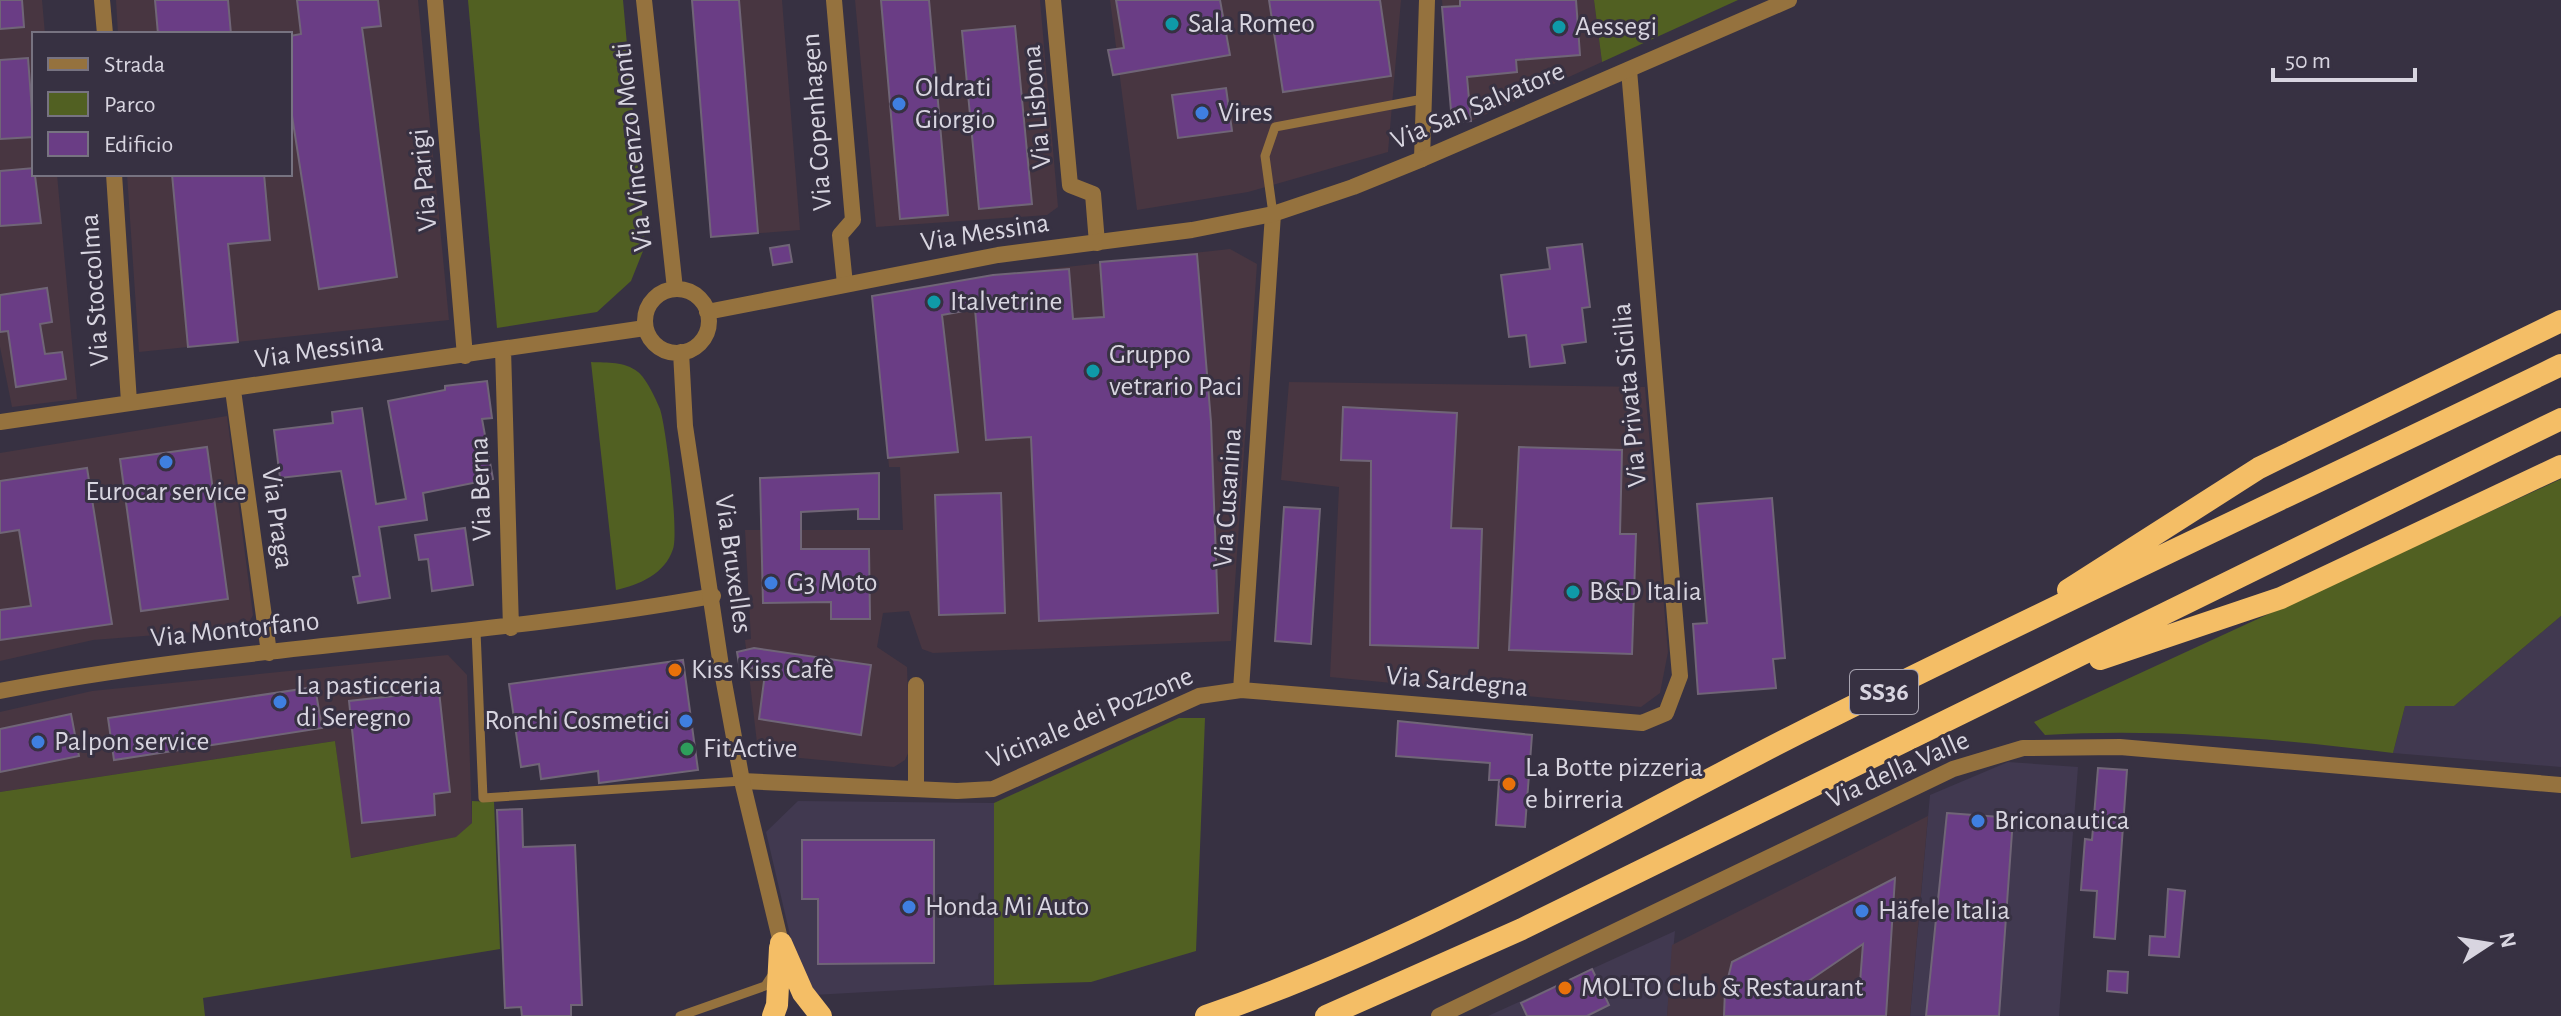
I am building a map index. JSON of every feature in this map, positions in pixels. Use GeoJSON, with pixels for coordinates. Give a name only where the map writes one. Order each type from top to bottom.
{"type":"FeatureCollection","features":[{"type":"Feature","properties":{"kind":"highway"},"geometry":{"type":"LineString","coordinates":[[1978,647],[2259,468],[2561,321]]}},
{"type":"Feature","properties":{"kind":"highway","name":"SS36"},"geometry":{"type":"LineString","coordinates":[[1206,1016],[1292,986],[1422,926],[1803,731],[2561,365]]}},
{"type":"Feature","properties":{"kind":"highway","name":"SS36"},"geometry":{"type":"LineString","coordinates":[[1326,1016],[1522,929],[2561,419]]}},
{"type":"Feature","properties":{"kind":"highway"},"geometry":{"type":"LineString","coordinates":[[2016,687],[2281,598],[2561,466]]}},
{"type":"Feature","properties":{"kind":"highway"},"geometry":{"type":"LineString","coordinates":[[773,1016],[777,1005],[781,943]]}},
{"type":"Feature","properties":{"kind":"highway"},"geometry":{"type":"LineString","coordinates":[[781,943],[803,993],[821,1016]]}},
{"type":"Feature","properties":{"kind":"street"},"geometry":{"type":"LineString","coordinates":[[102,0],[105,32]]}},
{"type":"Feature","properties":{"kind":"street","name":"Via Parigi"},"geometry":{"type":"LineString","coordinates":[[435,0],[465,356]]}},
{"type":"Feature","properties":{"kind":"street","name":"Via Vincenzo Monti"},"geometry":{"type":"LineString","coordinates":[[644,0],[675,289]]}},
{"type":"Feature","properties":{"kind":"street","name":"Via Copenhagen"},"geometry":{"type":"LineString","coordinates":[[834,0],[853,220],[840,235],[845,284]]}},
{"type":"Feature","properties":{"kind":"street","name":"Via Lisbona"},"geometry":{"type":"LineString","coordinates":[[1053,0],[1070,185],[1093,194],[1097,243]]}},
{"type":"Feature","properties":{"kind":"street"},"geometry":{"type":"LineString","coordinates":[[1422,159],[1427,0]]}},
{"type":"Feature","properties":{"kind":"street","name":"Via San Salvatore"},"geometry":{"type":"LineString","coordinates":[[1273,214],[1422,159],[1789,0]]}},
{"type":"Feature","properties":{"kind":"street","name":"Via Privata Sicilia"},"geometry":{"type":"LineString","coordinates":[[1629,70],[1680,676],[1666,713]]}},
{"type":"Feature","properties":{"kind":"street","name":"Via Stoccolma"},"geometry":{"type":"LineString","coordinates":[[114,176],[129,402]]}},
{"type":"Feature","properties":{"kind":"street","name":"Via Messina"},"geometry":{"type":"LineString","coordinates":[[707,312],[998,255],[1203,229],[1273,214]]}},
{"type":"Feature","properties":{"kind":"street","name":"Via Cusanina"},"geometry":{"type":"LineString","coordinates":[[1241,690],[1273,214]]}},
{"type":"Feature","properties":{"kind":"street"},"geometry":{"type":"LineString","coordinates":[[675,289],[695,295],[707,312],[704,338],[681,352],[672,352],[655,344],[645,328],[648,306],[655,297],[675,289]]}},
{"type":"Feature","properties":{"kind":"street","name":"Via Messina"},"geometry":{"type":"LineString","coordinates":[[0,422],[645,328]]}},
{"type":"Feature","properties":{"kind":"street","name":"Via Berna"},"geometry":{"type":"LineString","coordinates":[[503,349],[511,628]]}},
{"type":"Feature","properties":{"kind":"street","name":"Via Bruxelles"},"geometry":{"type":"LineString","coordinates":[[681,352],[685,426],[742,781],[781,943]]}},
{"type":"Feature","properties":{"kind":"street","name":"Via Praga"},"geometry":{"type":"LineString","coordinates":[[233,390],[269,653]]}},
{"type":"Feature","properties":{"kind":"street","name":"Via Montorfano"},"geometry":{"type":"LineString","coordinates":[[0,691],[111,670],[511,628],[713,596]]}},
{"type":"Feature","properties":{"kind":"street"},"geometry":{"type":"LineString","coordinates":[[916,685],[916,789]]}},
{"type":"Feature","properties":{"kind":"street","name":"Via Sardegna"},"geometry":{"type":"LineString","coordinates":[[1241,690],[1642,723],[1666,713]]}},
{"type":"Feature","properties":{"kind":"street","name":"Vicinale dei Pozzone"},"geometry":{"type":"LineString","coordinates":[[742,781],[957,791],[993,789],[1199,696],[1241,690]]}},
{"type":"Feature","properties":{"kind":"street","name":"Via della Valle"},"geometry":{"type":"LineString","coordinates":[[1439,1016],[1953,769],[2023,748],[2120,747],[2561,785]]}},
{"type":"Feature","properties":{"kind":"lane"},"geometry":{"type":"LineString","coordinates":[[1273,214],[1265,156],[1275,127],[1423,99]]}},
{"type":"Feature","properties":{"kind":"lane"},"geometry":{"type":"LineString","coordinates":[[476,631],[483,798],[742,781]]}},
{"type":"Feature","properties":{"kind":"lane"},"geometry":{"type":"LineString","coordinates":[[680,1016],[765,986],[772,978],[781,943]]}},
{"type":"Feature","properties":{"kind":"shaded area"},"geometry":{"type":"Polygon","coordinates":[[[0,0],[42,0],[45,32],[32,32],[32,176],[57,176],[77,399],[12,407],[0,347],[0,0]]]}},
{"type":"Feature","properties":{"kind":"shaded area"},"geometry":{"type":"Polygon","coordinates":[[[116,0],[418,0],[449,320],[139,352],[127,176],[292,176],[292,32],[118,32],[116,0]]]}},
{"type":"Feature","properties":{"kind":"shaded area"},"geometry":{"type":"Polygon","coordinates":[[[692,0],[782,0],[800,230],[711,237],[692,0]]]}},
{"type":"Feature","properties":{"kind":"shaded area"},"geometry":{"type":"Polygon","coordinates":[[[855,0],[1040,0],[1058,207],[1047,215],[876,227],[855,0]]]}},
{"type":"Feature","properties":{"kind":"shaded area"},"geometry":{"type":"Polygon","coordinates":[[[1110,0],[1401,0],[1388,152],[1248,192],[1137,210],[1110,0]]]}},
{"type":"Feature","properties":{"kind":"shaded area"},"geometry":{"type":"Polygon","coordinates":[[[1442,0],[1594,0],[1602,62],[1471,121],[1452,122],[1442,0]]]}},
{"type":"Feature","properties":{"kind":"shaded area"},"geometry":{"type":"Polygon","coordinates":[[[1230,249],[1257,264],[1231,641],[933,653],[922,649],[909,611],[883,613],[877,647],[907,667],[910,749],[905,760],[894,767],[769,755],[757,743],[745,640],[751,639],[745,530],[903,530],[900,467],[889,467],[872,296],[993,275],[1230,249]]]}},
{"type":"Feature","properties":{"kind":"shaded area"},"geometry":{"type":"Polygon","coordinates":[[[1289,382],[1645,387],[1668,652],[1660,693],[1641,707],[1330,677],[1339,487],[1281,480],[1289,382]]]}},
{"type":"Feature","properties":{"kind":"shaded area"},"geometry":{"type":"Polygon","coordinates":[[[227,416],[253,615],[246,628],[93,640],[0,661],[0,453],[227,416]]]}},
{"type":"Feature","properties":{"kind":"shaded area"},"geometry":{"type":"Polygon","coordinates":[[[2561,616],[2561,767],[2393,753],[2405,706],[2454,706],[2561,616]]]}},
{"type":"Feature","properties":{"kind":"shaded area"},"geometry":{"type":"Polygon","coordinates":[[[448,655],[467,675],[472,823],[457,837],[350,858],[335,741],[0,792],[0,712],[92,691],[448,655]]]}},
{"type":"Feature","properties":{"kind":"shaded area"},"geometry":{"type":"Polygon","coordinates":[[[2008,762],[2078,767],[2059,1016],[1910,1016],[1930,795],[2008,762]]]}},
{"type":"Feature","properties":{"kind":"shaded area"},"geometry":{"type":"Polygon","coordinates":[[[798,801],[994,803],[994,985],[813,995],[800,978],[766,832],[798,801]]]}},
{"type":"Feature","properties":{"kind":"shaded area"},"geometry":{"type":"Polygon","coordinates":[[[1928,816],[1910,1016],[1667,1016],[1672,945],[1928,816]]]}},
{"type":"Feature","properties":{"kind":"shaded area"},"geometry":{"type":"Polygon","coordinates":[[[1675,931],[1667,1016],[1488,1016],[1675,931]]]}},
{"type":"Feature","properties":{"kind":"green space"},"geometry":{"type":"Polygon","coordinates":[[[468,0],[623,0],[645,246],[631,281],[597,312],[497,328],[468,0]]]}},
{"type":"Feature","properties":{"kind":"green space"},"geometry":{"type":"Polygon","coordinates":[[[1594,0],[1738,0],[1602,62],[1594,0]]]}},
{"type":"Feature","properties":{"kind":"green space"},"geometry":{"type":"Polygon","coordinates":[[[591,362],[627,366],[644,379],[660,409],[671,480],[674,539],[669,558],[650,577],[616,590],[591,362]]]}},
{"type":"Feature","properties":{"kind":"green space"},"geometry":{"type":"Polygon","coordinates":[[[2561,479],[2561,616],[2454,706],[2405,706],[2393,753],[2219,736],[2132,733],[2045,735],[2034,722],[2561,479]]]}},
{"type":"Feature","properties":{"kind":"green space"},"geometry":{"type":"Polygon","coordinates":[[[1179,718],[1205,718],[1196,951],[1091,982],[994,985],[994,803],[1179,718]]]}},
{"type":"Feature","properties":{"kind":"green space"},"geometry":{"type":"Polygon","coordinates":[[[335,741],[351,858],[456,837],[472,823],[472,801],[494,802],[500,949],[203,998],[205,1016],[0,1016],[0,792],[335,741]]]}},
{"type":"Feature","properties":{"kind":"building"},"geometry":{"type":"Polygon","coordinates":[[[0,0],[22,0],[24,27],[0,29],[0,0]]]}},
{"type":"Feature","properties":{"kind":"building"},"geometry":{"type":"Polygon","coordinates":[[[155,0],[228,0],[231,32],[158,32],[155,0]]]}},
{"type":"Feature","properties":{"kind":"building"},"geometry":{"type":"Polygon","coordinates":[[[297,0],[378,0],[381,26],[362,28],[397,277],[319,289],[292,116],[292,36],[301,34],[297,0]]]}},
{"type":"Feature","properties":{"kind":"building"},"geometry":{"type":"Polygon","coordinates":[[[692,0],[739,0],[758,233],[711,237],[692,0]]]}},
{"type":"Feature","properties":{"kind":"building"},"geometry":{"type":"Polygon","coordinates":[[[881,0],[929,0],[948,215],[900,219],[881,0]]]}},
{"type":"Feature","properties":{"kind":"building","name":"Sala Romeo"},"geometry":{"type":"Polygon","coordinates":[[[1116,0],[1220,0],[1230,55],[1113,75],[1108,50],[1124,48],[1116,0]]]}},
{"type":"Feature","properties":{"kind":"building"},"geometry":{"type":"Polygon","coordinates":[[[1269,0],[1380,0],[1391,76],[1283,92],[1269,0]]]}},
{"type":"Feature","properties":{"kind":"building"},"geometry":{"type":"Polygon","coordinates":[[[1460,0],[1576,0],[1580,55],[1516,60],[1517,72],[1467,77],[1471,121],[1452,122],[1442,7],[1460,6],[1460,0]]]}},
{"type":"Feature","properties":{"kind":"building"},"geometry":{"type":"Polygon","coordinates":[[[1015,26],[1032,204],[979,209],[962,31],[1015,26]]]}},
{"type":"Feature","properties":{"kind":"building"},"geometry":{"type":"Polygon","coordinates":[[[28,58],[32,137],[0,139],[0,60],[28,58]]]}},
{"type":"Feature","properties":{"kind":"building","name":"Vires"},"geometry":{"type":"Polygon","coordinates":[[[1226,88],[1232,131],[1178,138],[1172,95],[1226,88]]]}},
{"type":"Feature","properties":{"kind":"building"},"geometry":{"type":"Polygon","coordinates":[[[32,168],[41,223],[0,226],[0,171],[32,168]]]}},
{"type":"Feature","properties":{"kind":"building"},"geometry":{"type":"Polygon","coordinates":[[[172,176],[264,176],[270,240],[228,244],[238,342],[188,347],[172,176]]]}},
{"type":"Feature","properties":{"kind":"building"},"geometry":{"type":"Polygon","coordinates":[[[1582,244],[1590,307],[1582,308],[1586,342],[1562,345],[1565,363],[1530,367],[1526,335],[1509,337],[1501,275],[1550,269],[1547,248],[1582,244]]]}},
{"type":"Feature","properties":{"kind":"building"},"geometry":{"type":"Polygon","coordinates":[[[789,245],[792,262],[773,265],[770,248],[789,245]]]}},
{"type":"Feature","properties":{"kind":"building"},"geometry":{"type":"Polygon","coordinates":[[[1197,254],[1211,422],[1218,613],[1039,621],[1031,437],[986,440],[975,309],[942,315],[958,452],[888,458],[872,296],[993,275],[1069,269],[1073,319],[1104,317],[1100,262],[1197,254]]]}},
{"type":"Feature","properties":{"kind":"building"},"geometry":{"type":"Polygon","coordinates":[[[47,288],[52,322],[40,324],[45,354],[62,352],[66,379],[16,387],[8,331],[0,332],[0,295],[47,288]]]}},
{"type":"Feature","properties":{"kind":"building"},"geometry":{"type":"Polygon","coordinates":[[[487,381],[492,418],[482,419],[493,479],[423,493],[427,520],[379,527],[390,598],[358,603],[353,577],[360,576],[341,471],[280,478],[274,430],[333,423],[332,412],[362,408],[376,504],[406,499],[388,401],[445,390],[445,386],[487,381]]]}},
{"type":"Feature","properties":{"kind":"building"},"geometry":{"type":"Polygon","coordinates":[[[1343,407],[1457,413],[1451,528],[1482,529],[1478,648],[1370,645],[1371,461],[1341,460],[1343,407]]]}},
{"type":"Feature","properties":{"kind":"building"},"geometry":{"type":"Polygon","coordinates":[[[207,447],[228,599],[141,611],[120,459],[207,447]]]}},
{"type":"Feature","properties":{"kind":"building","name":"B&D Italia"},"geometry":{"type":"Polygon","coordinates":[[[1519,447],[1622,450],[1620,534],[1636,534],[1632,654],[1509,650],[1519,447]]]}},
{"type":"Feature","properties":{"kind":"building"},"geometry":{"type":"Polygon","coordinates":[[[87,468],[112,624],[0,640],[0,610],[31,606],[19,530],[0,533],[0,481],[87,468]]]}},
{"type":"Feature","properties":{"kind":"building"},"geometry":{"type":"Polygon","coordinates":[[[879,473],[879,519],[858,519],[858,509],[801,512],[801,549],[869,549],[870,619],[831,619],[831,602],[763,603],[760,478],[879,473]]]}},
{"type":"Feature","properties":{"kind":"building"},"geometry":{"type":"Polygon","coordinates":[[[1001,493],[1005,613],[939,615],[935,495],[1001,493]]]}},
{"type":"Feature","properties":{"kind":"building"},"geometry":{"type":"Polygon","coordinates":[[[1772,498],[1785,658],[1773,659],[1776,688],[1698,694],[1693,624],[1707,623],[1697,504],[1772,498]]]}},
{"type":"Feature","properties":{"kind":"building"},"geometry":{"type":"Polygon","coordinates":[[[1284,507],[1320,509],[1311,644],[1275,641],[1284,507]]]}},
{"type":"Feature","properties":{"kind":"building"},"geometry":{"type":"Polygon","coordinates":[[[465,528],[473,585],[432,591],[428,559],[419,560],[415,535],[465,528]]]}},
{"type":"Feature","properties":{"kind":"building"},"geometry":{"type":"Polygon","coordinates":[[[754,648],[871,665],[861,735],[759,719],[766,666],[740,670],[737,652],[754,648]]]}},
{"type":"Feature","properties":{"kind":"building"},"geometry":{"type":"Polygon","coordinates":[[[683,660],[698,770],[599,783],[598,771],[541,779],[539,764],[521,767],[509,684],[683,660]]]}},
{"type":"Feature","properties":{"kind":"building"},"geometry":{"type":"Polygon","coordinates":[[[315,687],[322,728],[114,760],[108,718],[315,687]]]}},
{"type":"Feature","properties":{"kind":"building"},"geometry":{"type":"Polygon","coordinates":[[[439,691],[450,792],[434,794],[435,815],[362,823],[349,701],[439,691]]]}},
{"type":"Feature","properties":{"kind":"building","name":"Palpon service"},"geometry":{"type":"Polygon","coordinates":[[[71,714],[79,756],[0,772],[0,729],[71,714]]]}},
{"type":"Feature","properties":{"kind":"building"},"geometry":{"type":"Polygon","coordinates":[[[1398,721],[1532,735],[1525,827],[1496,825],[1499,780],[1489,780],[1490,763],[1396,756],[1398,721]]]}},
{"type":"Feature","properties":{"kind":"building"},"geometry":{"type":"Polygon","coordinates":[[[2098,768],[2127,770],[2115,939],[2094,937],[2097,891],[2081,890],[2085,839],[2092,840],[2098,768]]]}},
{"type":"Feature","properties":{"kind":"building"},"geometry":{"type":"Polygon","coordinates":[[[522,809],[523,847],[575,845],[582,1005],[571,1005],[571,1016],[522,1016],[521,1007],[505,1008],[497,810],[522,809]]]}},
{"type":"Feature","properties":{"kind":"building"},"geometry":{"type":"Polygon","coordinates":[[[1947,813],[2013,818],[1999,1016],[1926,1016],[1947,813]]]}},
{"type":"Feature","properties":{"kind":"building"},"geometry":{"type":"Polygon","coordinates":[[[802,840],[934,840],[934,963],[818,964],[818,899],[802,899],[802,840]]]}},
{"type":"Feature","properties":{"kind":"building","name":"Häfele Italia"},"geometry":{"type":"Polygon","coordinates":[[[1895,878],[1886,1016],[1724,1016],[1725,990],[1732,962],[1895,878]],[[1863,944],[1791,993],[1859,995],[1863,944]]]}},
{"type":"Feature","properties":{"kind":"building"},"geometry":{"type":"Polygon","coordinates":[[[2168,889],[2185,891],[2179,957],[2149,955],[2150,936],[2165,937],[2168,889]]]}},
{"type":"Feature","properties":{"kind":"building"},"geometry":{"type":"Polygon","coordinates":[[[1592,969],[1609,1005],[1587,1016],[1527,1016],[1521,1003],[1592,969]]]}},
{"type":"Feature","properties":{"kind":"building"},"geometry":{"type":"Polygon","coordinates":[[[2108,971],[2128,972],[2127,993],[2107,991],[2108,971]]]}},
{"type":"Feature","properties":{"kind":"place","name":"Sala Romeo"},"geometry":{"type":"Point","coordinates":[1172,24]}},
{"type":"Feature","properties":{"kind":"place","name":"Aessegi"},"geometry":{"type":"Point","coordinates":[1559,27]}},
{"type":"Feature","properties":{"kind":"place","name":"Oldrati Giorgio"},"geometry":{"type":"Point","coordinates":[899,104]}},
{"type":"Feature","properties":{"kind":"place","name":"Vires"},"geometry":{"type":"Point","coordinates":[1202,113]}},
{"type":"Feature","properties":{"kind":"place","name":"Italvetrine"},"geometry":{"type":"Point","coordinates":[934,302]}},
{"type":"Feature","properties":{"kind":"place","name":"Gruppo vetrario Paci"},"geometry":{"type":"Point","coordinates":[1093,371]}},
{"type":"Feature","properties":{"kind":"place","name":"Eurocar service"},"geometry":{"type":"Point","coordinates":[166,462]}},
{"type":"Feature","properties":{"kind":"place","name":"G3 Moto"},"geometry":{"type":"Point","coordinates":[771,583]}},
{"type":"Feature","properties":{"kind":"place","name":"B&D Italia"},"geometry":{"type":"Point","coordinates":[1573,592]}},
{"type":"Feature","properties":{"kind":"place","name":"Kiss Kiss Cafè"},"geometry":{"type":"Point","coordinates":[675,670]}},
{"type":"Feature","properties":{"kind":"place","name":"La pasticceria di Seregno"},"geometry":{"type":"Point","coordinates":[280,702]}},
{"type":"Feature","properties":{"kind":"place","name":"Ronchi Cosmetici"},"geometry":{"type":"Point","coordinates":[686,721]}},
{"type":"Feature","properties":{"kind":"place","name":"Palpon service"},"geometry":{"type":"Point","coordinates":[38,742]}},
{"type":"Feature","properties":{"kind":"place","name":"FitActive"},"geometry":{"type":"Point","coordinates":[687,749]}},
{"type":"Feature","properties":{"kind":"place","name":"La Botte pizzeria e birreria"},"geometry":{"type":"Point","coordinates":[1509,784]}},
{"type":"Feature","properties":{"kind":"place","name":"Briconautica"},"geometry":{"type":"Point","coordinates":[1978,821]}},
{"type":"Feature","properties":{"kind":"place","name":"Honda Mi Auto"},"geometry":{"type":"Point","coordinates":[909,907]}},
{"type":"Feature","properties":{"kind":"place","name":"Häfele Italia"},"geometry":{"type":"Point","coordinates":[1862,911]}},
{"type":"Feature","properties":{"kind":"place","name":"MOLTO Club & Restaurant"},"geometry":{"type":"Point","coordinates":[1565,988]}}]}
